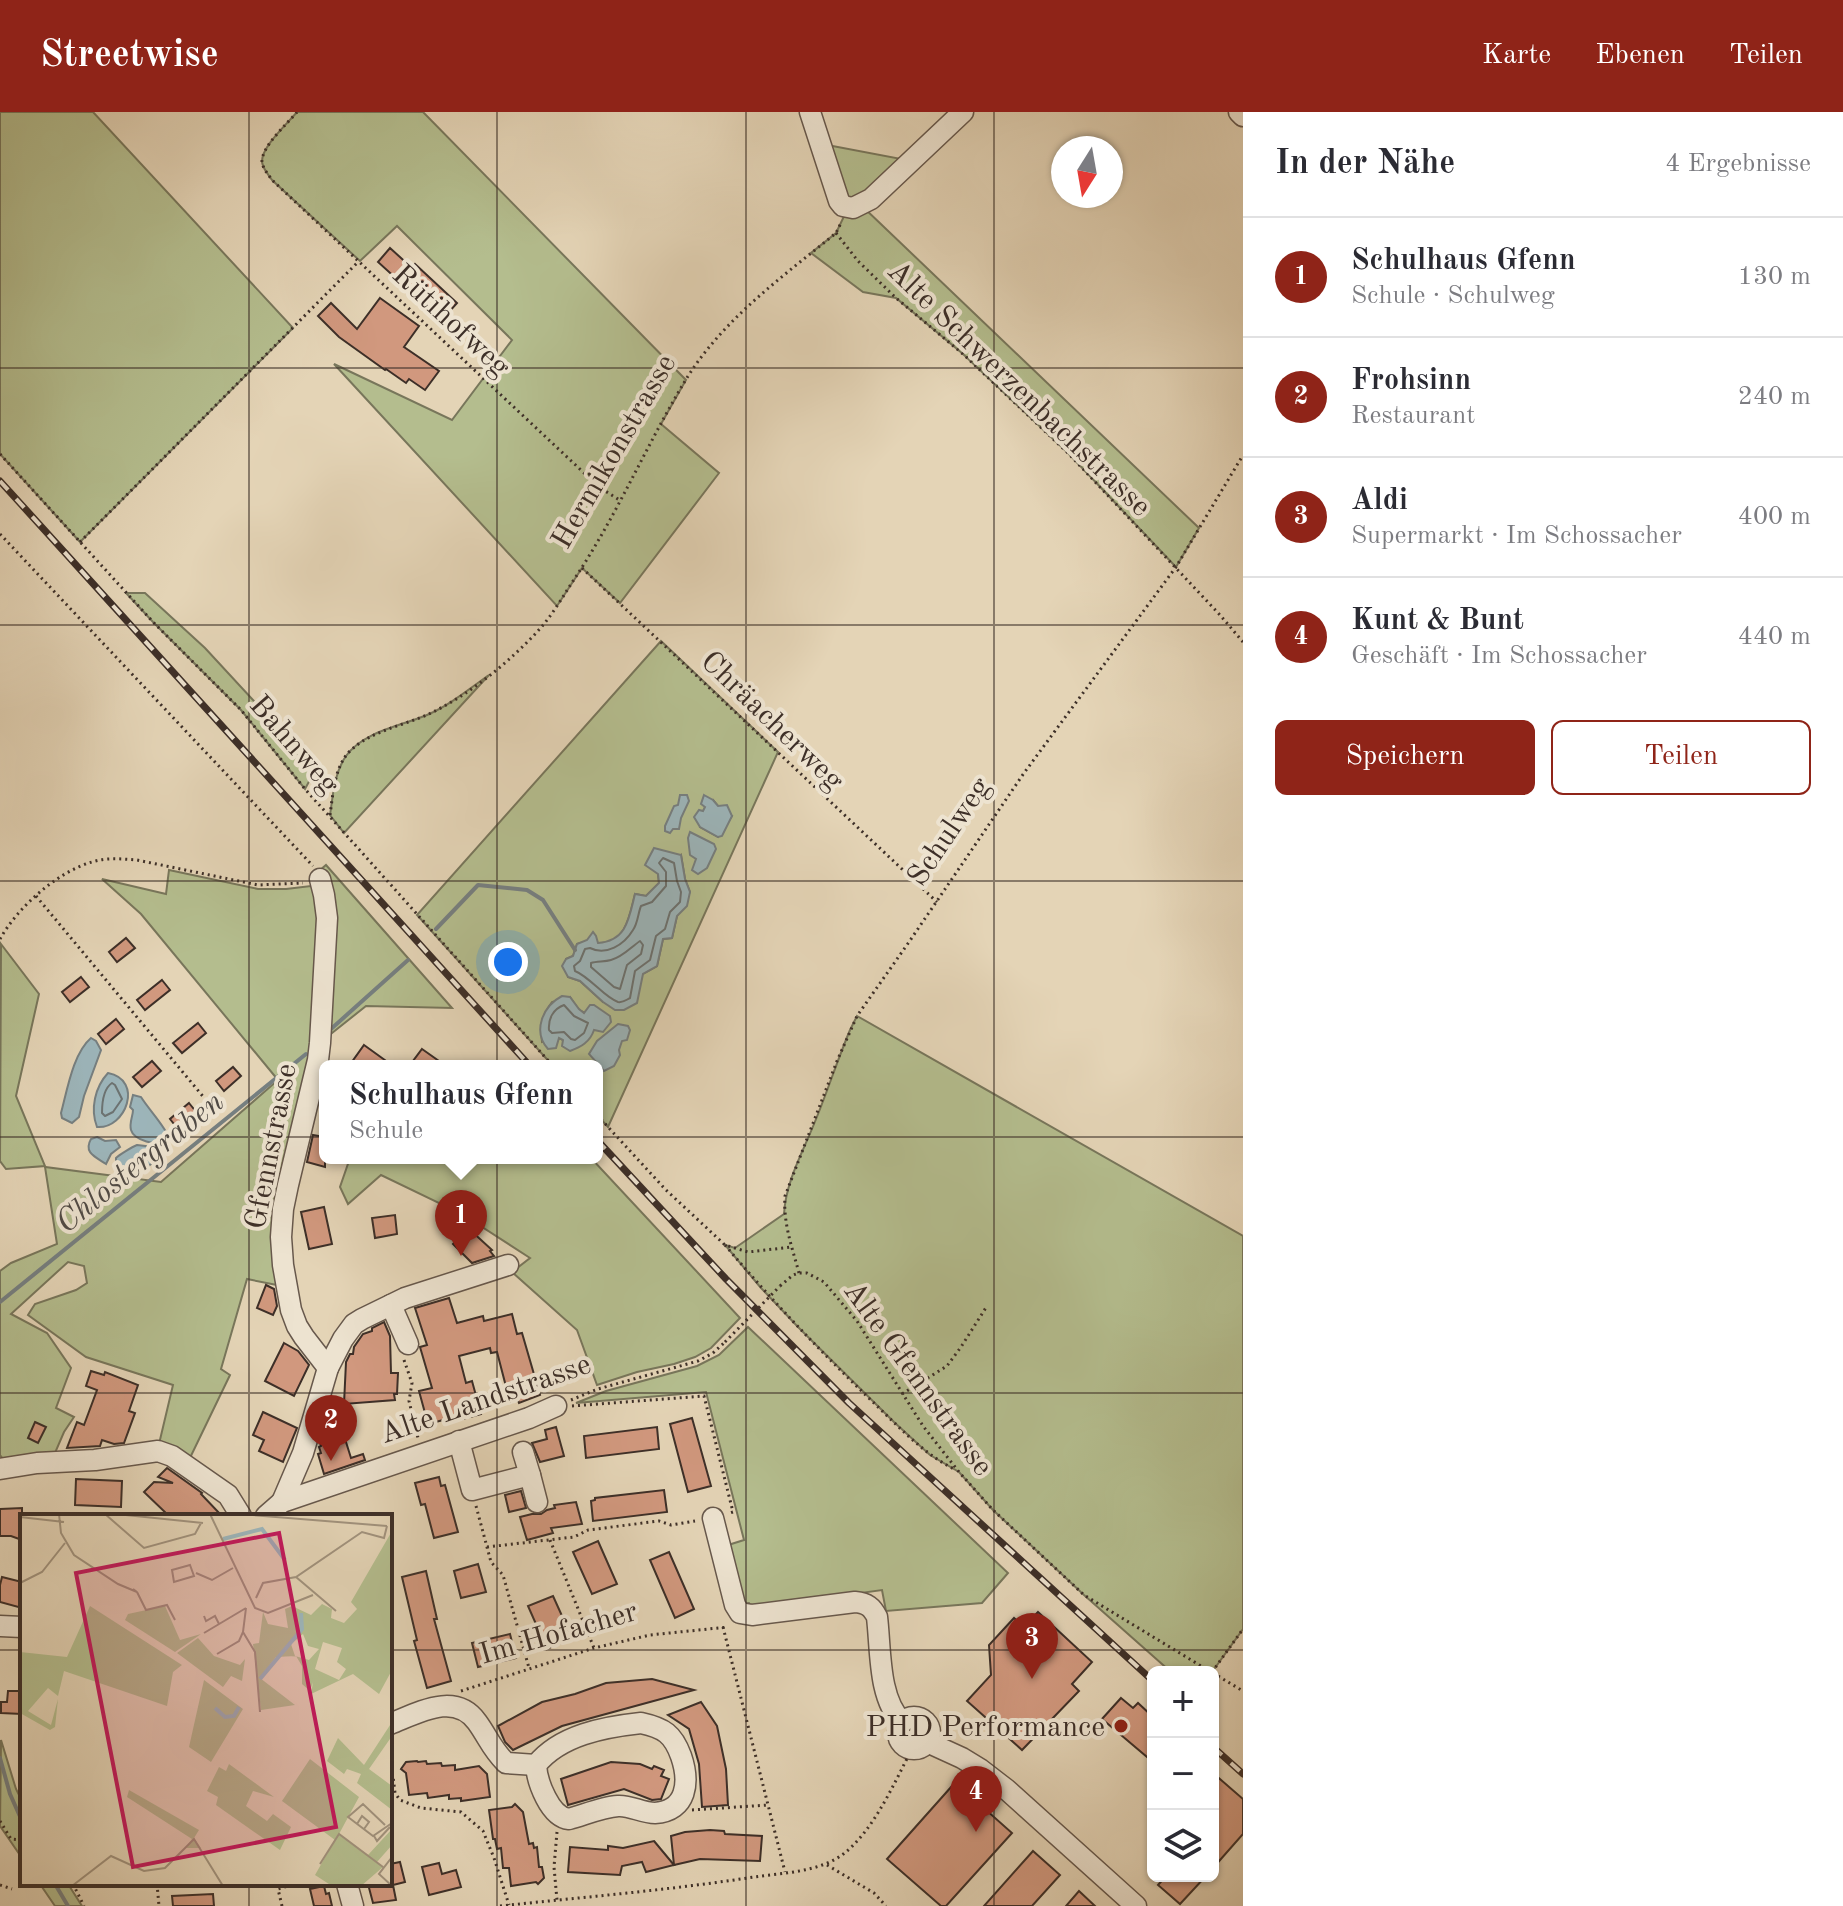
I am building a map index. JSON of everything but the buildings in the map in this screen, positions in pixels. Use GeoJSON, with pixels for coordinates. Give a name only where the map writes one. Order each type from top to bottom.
{"type":"FeatureCollection","features":[{"type":"Feature","properties":{"kind":"street"},"geometry":{"type":"LineString","coordinates":[[810,112],[836,193],[843,206],[849,208],[861,206],[871,199],[963,112]]}},
{"type":"Feature","properties":{"kind":"street","name":"Gfennstrasse"},"geometry":{"type":"LineString","coordinates":[[320,879],[327,918],[320,1043],[283,1209],[281,1237],[291,1310],[304,1337],[328,1368]]}},
{"type":"Feature","properties":{"kind":"street"},"geometry":{"type":"LineString","coordinates":[[282,1502],[303,1453],[328,1368],[354,1324],[405,1298],[508,1265]]}},
{"type":"Feature","properties":{"kind":"street"},"geometry":{"type":"LineString","coordinates":[[391,1305],[408,1344]]}},
{"type":"Feature","properties":{"kind":"street","name":"Alte Landstrasse"},"geometry":{"type":"LineString","coordinates":[[268,1514],[282,1502],[556,1406]]}},
{"type":"Feature","properties":{"kind":"street"},"geometry":{"type":"LineString","coordinates":[[459,1441],[472,1490],[530,1475]]}},
{"type":"Feature","properties":{"kind":"street"},"geometry":{"type":"LineString","coordinates":[[0,1469],[158,1451],[172,1456],[228,1495],[240,1514]]}},
{"type":"Feature","properties":{"kind":"street"},"geometry":{"type":"LineString","coordinates":[[523,1452],[537,1502]]}},
{"type":"Feature","properties":{"kind":"street"},"geometry":{"type":"LineString","coordinates":[[713,1518],[735,1605],[740,1613],[752,1615],[855,1602],[873,1608],[877,1617],[885,1691],[893,1713],[902,1722],[911,1717],[921,1718],[928,1724],[930,1733],[919,1746],[962,1758],[998,1782],[1136,1906]]}},
{"type":"Feature","properties":{"kind":"street"},"geometry":{"type":"LineString","coordinates":[[0,1626],[20,1627]]}},
{"type":"Feature","properties":{"kind":"street"},"geometry":{"type":"LineString","coordinates":[[392,1713],[411,1706],[409,1696]]}},
{"type":"Feature","properties":{"kind":"street"},"geometry":{"type":"LineString","coordinates":[[392,1723],[449,1704],[464,1708],[476,1720],[493,1750],[506,1763],[536,1765],[570,1739],[620,1725],[641,1723],[659,1727],[676,1740],[684,1762],[685,1790],[671,1809],[653,1813],[619,1805],[569,1819],[561,1818],[554,1812],[537,1778],[536,1765]]}},
{"type":"Feature","properties":{"kind":"street"},"geometry":{"type":"LineString","coordinates":[[348,1886],[353,1906]]}},
{"type":"Feature","properties":{"kind":"path","name":"Rütihofweg"},"geometry":{"type":"LineString","coordinates":[[297,112],[265,150],[262,162],[272,180],[599,487],[621,501]]}},
{"type":"Feature","properties":{"kind":"path","name":"Hermikonstrasse"},"geometry":{"type":"LineString","coordinates":[[330,815],[340,767],[348,754],[363,741],[384,730],[455,700],[516,653],[539,630],[582,568],[686,380],[704,354],[758,296],[836,233],[849,208]]}},
{"type":"Feature","properties":{"kind":"path","name":"Alte Schwerzenbachstrasse"},"geometry":{"type":"LineString","coordinates":[[836,233],[877,280],[963,354],[1068,453],[1243,642]]}},
{"type":"Feature","properties":{"kind":"path"},"geometry":{"type":"LineString","coordinates":[[80,542],[360,261]]}},
{"type":"Feature","properties":{"kind":"path","name":"Bahnweg"},"geometry":{"type":"LineString","coordinates":[[0,454],[153,622],[241,710],[305,789],[548,1060]]}},
{"type":"Feature","properties":{"kind":"path","name":"Schulweg"},"geometry":{"type":"LineString","coordinates":[[799,1273],[784,1214],[785,1196],[857,1016],[1024,773],[1176,567],[1243,455]]}},
{"type":"Feature","properties":{"kind":"path"},"geometry":{"type":"LineString","coordinates":[[0,534],[306,857],[320,879],[306,883],[258,885],[137,860],[104,859],[67,873],[36,896],[14,918],[0,939]]}},
{"type":"Feature","properties":{"kind":"path","name":"Chräacherweg"},"geometry":{"type":"LineString","coordinates":[[582,568],[937,902]]}},
{"type":"Feature","properties":{"kind":"path"},"geometry":{"type":"LineString","coordinates":[[36,896],[206,1100]]}},
{"type":"Feature","properties":{"kind":"path"},"geometry":{"type":"LineString","coordinates":[[603,1122],[666,1190],[725,1245],[761,1288],[850,1380],[930,1455],[959,1472]]}},
{"type":"Feature","properties":{"kind":"path"},"geometry":{"type":"LineString","coordinates":[[725,1245],[748,1252],[792,1247]]}},
{"type":"Feature","properties":{"kind":"path","name":"Alte Gfennstrasse"},"geometry":{"type":"LineString","coordinates":[[725,1342],[793,1275],[815,1276],[824,1282],[869,1339],[923,1426],[993,1510],[1084,1595],[1202,1666]]}},
{"type":"Feature","properties":{"kind":"path"},"geometry":{"type":"LineString","coordinates":[[902,1394],[947,1366],[987,1306]]}},
{"type":"Feature","properties":{"kind":"path","name":"Alte Landstrasse"},"geometry":{"type":"LineString","coordinates":[[556,1406],[598,1389],[698,1361],[725,1342]]}},
{"type":"Feature","properties":{"kind":"path"},"geometry":{"type":"LineString","coordinates":[[408,1344],[400,1346],[412,1383],[409,1401],[422,1453]]}},
{"type":"Feature","properties":{"kind":"path"},"geometry":{"type":"LineString","coordinates":[[487,1547],[574,1537],[588,1530],[659,1521],[671,1525],[733,1512],[704,1396],[556,1406]]}},
{"type":"Feature","properties":{"kind":"path"},"geometry":{"type":"LineString","coordinates":[[472,1490],[491,1562],[503,1575],[529,1668]]}},
{"type":"Feature","properties":{"kind":"path"},"geometry":{"type":"LineString","coordinates":[[549,1539],[594,1648]]}},
{"type":"Feature","properties":{"kind":"path","name":"Im Hofacher"},"geometry":{"type":"LineString","coordinates":[[456,1692],[594,1648],[650,1635],[738,1626]]}},
{"type":"Feature","properties":{"kind":"path"},"geometry":{"type":"LineString","coordinates":[[723,1627],[785,1873]]}},
{"type":"Feature","properties":{"kind":"path"},"geometry":{"type":"LineString","coordinates":[[1216,1666],[1243,1629]]}},
{"type":"Feature","properties":{"kind":"path","name":"Alte Gfennstrasse"},"geometry":{"type":"LineString","coordinates":[[1219,1676],[1243,1691]]}},
{"type":"Feature","properties":{"kind":"path"},"geometry":{"type":"LineString","coordinates":[[500,1906],[716,1883],[826,1864],[856,1842],[919,1746]]}},
{"type":"Feature","properties":{"kind":"path"},"geometry":{"type":"LineString","coordinates":[[392,1776],[395,1793],[400,1800],[421,1808],[461,1812],[483,1831],[509,1905]]}},
{"type":"Feature","properties":{"kind":"path"},"geometry":{"type":"LineString","coordinates":[[679,1802],[686,1809],[699,1811],[768,1805]]}},
{"type":"Feature","properties":{"kind":"path"},"geometry":{"type":"LineString","coordinates":[[557,1900],[554,1867],[561,1818]]}},
{"type":"Feature","properties":{"kind":"path"},"geometry":{"type":"LineString","coordinates":[[0,1821],[7,1834],[14,1840],[20,1840]]}},
{"type":"Feature","properties":{"kind":"path"},"geometry":{"type":"LineString","coordinates":[[826,1864],[874,1893],[886,1906]]}},
{"type":"Feature","properties":{"kind":"path"},"geometry":{"type":"LineString","coordinates":[[0,1885],[12,1889]]}},
{"type":"Feature","properties":{"kind":"path"},"geometry":{"type":"LineString","coordinates":[[74,1886],[84,1906]]}},
{"type":"Feature","properties":{"kind":"path"},"geometry":{"type":"LineString","coordinates":[[157,1886],[159,1906]]}},
{"type":"Feature","properties":{"kind":"path"},"geometry":{"type":"LineString","coordinates":[[282,1906],[278,1889],[288,1886]]}},
{"type":"Feature","properties":{"kind":"green space"},"geometry":{"type":"Polygon","coordinates":[[[0,112],[93,112],[293,328],[80,542],[0,454],[0,112]]]}},
{"type":"Feature","properties":{"kind":"green space"},"geometry":{"type":"Polygon","coordinates":[[[297,112],[423,112],[686,380],[661,424],[719,473],[620,603],[582,568],[557,606],[334,364],[452,420],[512,340],[397,226],[360,261],[272,180],[263,167],[263,156],[270,142],[297,112]]]}},
{"type":"Feature","properties":{"kind":"green space"},"geometry":{"type":"Polygon","coordinates":[[[822,144],[912,161],[862,206],[1199,528],[1176,567],[1068,453],[963,354],[896,298],[863,292],[811,253],[836,233],[848,208],[822,144]]]}},
{"type":"Feature","properties":{"kind":"green space"},"geometry":{"type":"Polygon","coordinates":[[[126,593],[145,593],[205,648],[276,725],[312,776],[305,789],[241,710],[126,593]]]}},
{"type":"Feature","properties":{"kind":"green space"},"geometry":{"type":"Polygon","coordinates":[[[661,641],[778,752],[608,1127],[603,1122],[603,1060],[548,1060],[417,915],[661,641]],[[713,800],[705,807],[700,827],[718,837],[732,816],[713,800]],[[681,855],[658,874],[659,883],[646,896],[635,894],[626,926],[617,938],[610,942],[577,944],[573,956],[566,959],[568,977],[580,981],[603,1002],[657,966],[663,939],[672,938],[677,916],[690,892],[681,855]],[[570,997],[552,1002],[542,1021],[542,1042],[563,1040],[585,1013],[570,997]]]}},
{"type":"Feature","properties":{"kind":"green space"},"geometry":{"type":"Polygon","coordinates":[[[489,675],[344,833],[330,815],[339,770],[346,756],[373,735],[435,711],[489,675]]]}},
{"type":"Feature","properties":{"kind":"green space"},"geometry":{"type":"Polygon","coordinates":[[[326,865],[452,1008],[366,1006],[327,1037],[319,871],[326,865]]]}},
{"type":"Feature","properties":{"kind":"green space"},"geometry":{"type":"Polygon","coordinates":[[[169,870],[258,889],[311,886],[320,894],[313,1058],[282,1286],[247,1279],[221,1369],[230,1375],[188,1462],[159,1444],[173,1385],[86,1357],[28,1315],[35,1304],[87,1283],[84,1266],[68,1262],[11,1314],[47,1333],[71,1368],[56,1408],[74,1417],[55,1453],[7,1464],[0,1455],[0,1271],[11,1263],[57,1244],[45,1167],[161,1182],[278,1080],[141,914],[102,879],[166,894],[169,870]]]}},
{"type":"Feature","properties":{"kind":"green space"},"geometry":{"type":"Polygon","coordinates":[[[1,944],[39,994],[16,1096],[45,1166],[6,1169],[0,1161],[1,944]]]}},
{"type":"Feature","properties":{"kind":"green space"},"geometry":{"type":"Polygon","coordinates":[[[857,1016],[1243,1236],[1243,1629],[1216,1666],[1164,1666],[993,1510],[959,1472],[930,1455],[894,1422],[798,1327],[725,1245],[735,1248],[784,1214],[795,1168],[857,1016]]]}},
{"type":"Feature","properties":{"kind":"green space"},"geometry":{"type":"Polygon","coordinates":[[[348,1164],[597,1164],[740,1318],[711,1348],[695,1357],[597,1385],[577,1330],[512,1272],[530,1258],[462,1214],[381,1175],[348,1204],[340,1187],[348,1164]]]}},
{"type":"Feature","properties":{"kind":"green space"},"geometry":{"type":"Polygon","coordinates":[[[748,1327],[1008,1573],[982,1603],[886,1611],[882,1590],[752,1608],[749,1603],[740,1604],[725,1546],[744,1540],[706,1392],[576,1403],[606,1391],[697,1366],[719,1355],[748,1327]]]}},
{"type":"Feature","properties":{"kind":"green space"},"geometry":{"type":"Polygon","coordinates":[[[1,1740],[20,1797],[20,1855],[0,1826],[1,1740]]]}},
{"type":"Feature","properties":{"kind":"green space"},"geometry":{"type":"Polygon","coordinates":[[[41,1886],[69,1886],[82,1906],[55,1906],[41,1886]]]}},
{"type":"Feature","properties":{"kind":"water"},"geometry":{"type":"Polygon","coordinates":[[[680,795],[687,795],[689,801],[679,829],[673,829],[670,833],[665,831],[665,826],[674,806],[678,805],[680,795]]]}},
{"type":"Feature","properties":{"kind":"water"},"geometry":{"type":"Polygon","coordinates":[[[704,795],[718,806],[727,805],[732,816],[722,836],[718,837],[700,827],[694,817],[705,807],[701,804],[704,795]]]}},
{"type":"Feature","properties":{"kind":"water"},"geometry":{"type":"Polygon","coordinates":[[[690,832],[714,844],[716,849],[707,868],[698,874],[692,870],[696,859],[690,855],[690,832]]]}},
{"type":"Feature","properties":{"kind":"water"},"geometry":{"type":"Polygon","coordinates":[[[654,848],[681,855],[690,892],[687,906],[677,916],[672,938],[663,939],[657,966],[643,974],[637,1003],[624,1010],[615,1010],[580,981],[568,977],[562,966],[566,959],[573,956],[577,944],[587,940],[593,932],[598,943],[621,933],[635,894],[646,896],[659,883],[658,874],[645,865],[654,848]]]}},
{"type":"Feature","properties":{"kind":"water"},"geometry":{"type":"Polygon","coordinates":[[[562,996],[570,997],[584,1013],[590,1005],[594,1005],[610,1016],[611,1022],[603,1032],[594,1030],[585,1044],[570,1051],[562,1046],[563,1040],[559,1038],[556,1048],[548,1049],[541,1035],[545,1012],[562,996]]]}},
{"type":"Feature","properties":{"kind":"water"},"geometry":{"type":"Polygon","coordinates":[[[618,1024],[628,1026],[630,1030],[627,1040],[622,1041],[614,1066],[604,1071],[603,1060],[594,1060],[589,1054],[597,1041],[618,1024]]]}},
{"type":"Feature","properties":{"kind":"water"},"geometry":{"type":"Polygon","coordinates":[[[91,1038],[101,1050],[79,1117],[72,1123],[62,1118],[61,1113],[75,1063],[91,1038]]]}},
{"type":"Feature","properties":{"kind":"water"},"geometry":{"type":"Polygon","coordinates":[[[108,1073],[119,1077],[126,1085],[127,1103],[116,1120],[107,1126],[97,1127],[95,1098],[108,1073]]]}},
{"type":"Feature","properties":{"kind":"water"},"geometry":{"type":"Polygon","coordinates":[[[133,1095],[141,1097],[161,1124],[170,1140],[167,1144],[146,1142],[133,1134],[130,1125],[133,1110],[130,1107],[133,1095]]]}},
{"type":"Feature","properties":{"kind":"water"},"geometry":{"type":"Polygon","coordinates":[[[97,1137],[105,1141],[116,1140],[120,1147],[111,1154],[106,1164],[95,1157],[89,1148],[91,1139],[97,1137]]]}},
{"type":"Feature","properties":{"kind":"water"},"geometry":{"type":"Polygon","coordinates":[[[137,1145],[154,1147],[160,1153],[158,1158],[145,1169],[116,1164],[116,1158],[137,1145]]]}},
{"type":"Feature","properties":{"kind":"waterway","name":"Chlostergraben"},"geometry":{"type":"LineString","coordinates":[[436,929],[478,885],[527,890],[543,900],[575,950]]}},
{"type":"Feature","properties":{"kind":"waterway","name":"Chlostergraben"},"geometry":{"type":"LineString","coordinates":[[331,1029],[408,960]]}},
{"type":"Feature","properties":{"kind":"waterway","name":"Chlostergraben"},"geometry":{"type":"LineString","coordinates":[[0,1302],[306,1054]]}},
{"type":"Feature","properties":{"kind":"waterway"},"geometry":{"type":"LineString","coordinates":[[0,1758],[20,1816]]}},
{"type":"Feature","properties":{"kind":"waterway"},"geometry":{"type":"LineString","coordinates":[[56,1886],[68,1906]]}},
{"type":"Feature","properties":{"kind":"railway"},"geometry":{"type":"LineString","coordinates":[[0,481],[525,1060]]}},
{"type":"Feature","properties":{"kind":"railway"},"geometry":{"type":"LineString","coordinates":[[603,1146],[726,1279],[849,1403],[1147,1676]]}},
{"type":"Feature","properties":{"kind":"railway"},"geometry":{"type":"LineString","coordinates":[[1219,1752],[1243,1774]]}},
{"type":"Feature","properties":{"kind":"place","name":"Schulhaus Gfenn"},"geometry":{"type":"Point","coordinates":[461,1256]}},
{"type":"Feature","properties":{"kind":"place","name":"Frohsinn"},"geometry":{"type":"Point","coordinates":[331,1461]}},
{"type":"Feature","properties":{"kind":"place","name":"Aldi"},"geometry":{"type":"Point","coordinates":[1032,1679]}},
{"type":"Feature","properties":{"kind":"place","name":"PHD Performance"},"geometry":{"type":"Point","coordinates":[1121,1726]}},
{"type":"Feature","properties":{"kind":"place","name":"Kunt & Bunt"},"geometry":{"type":"Point","coordinates":[976,1832]}}]}
